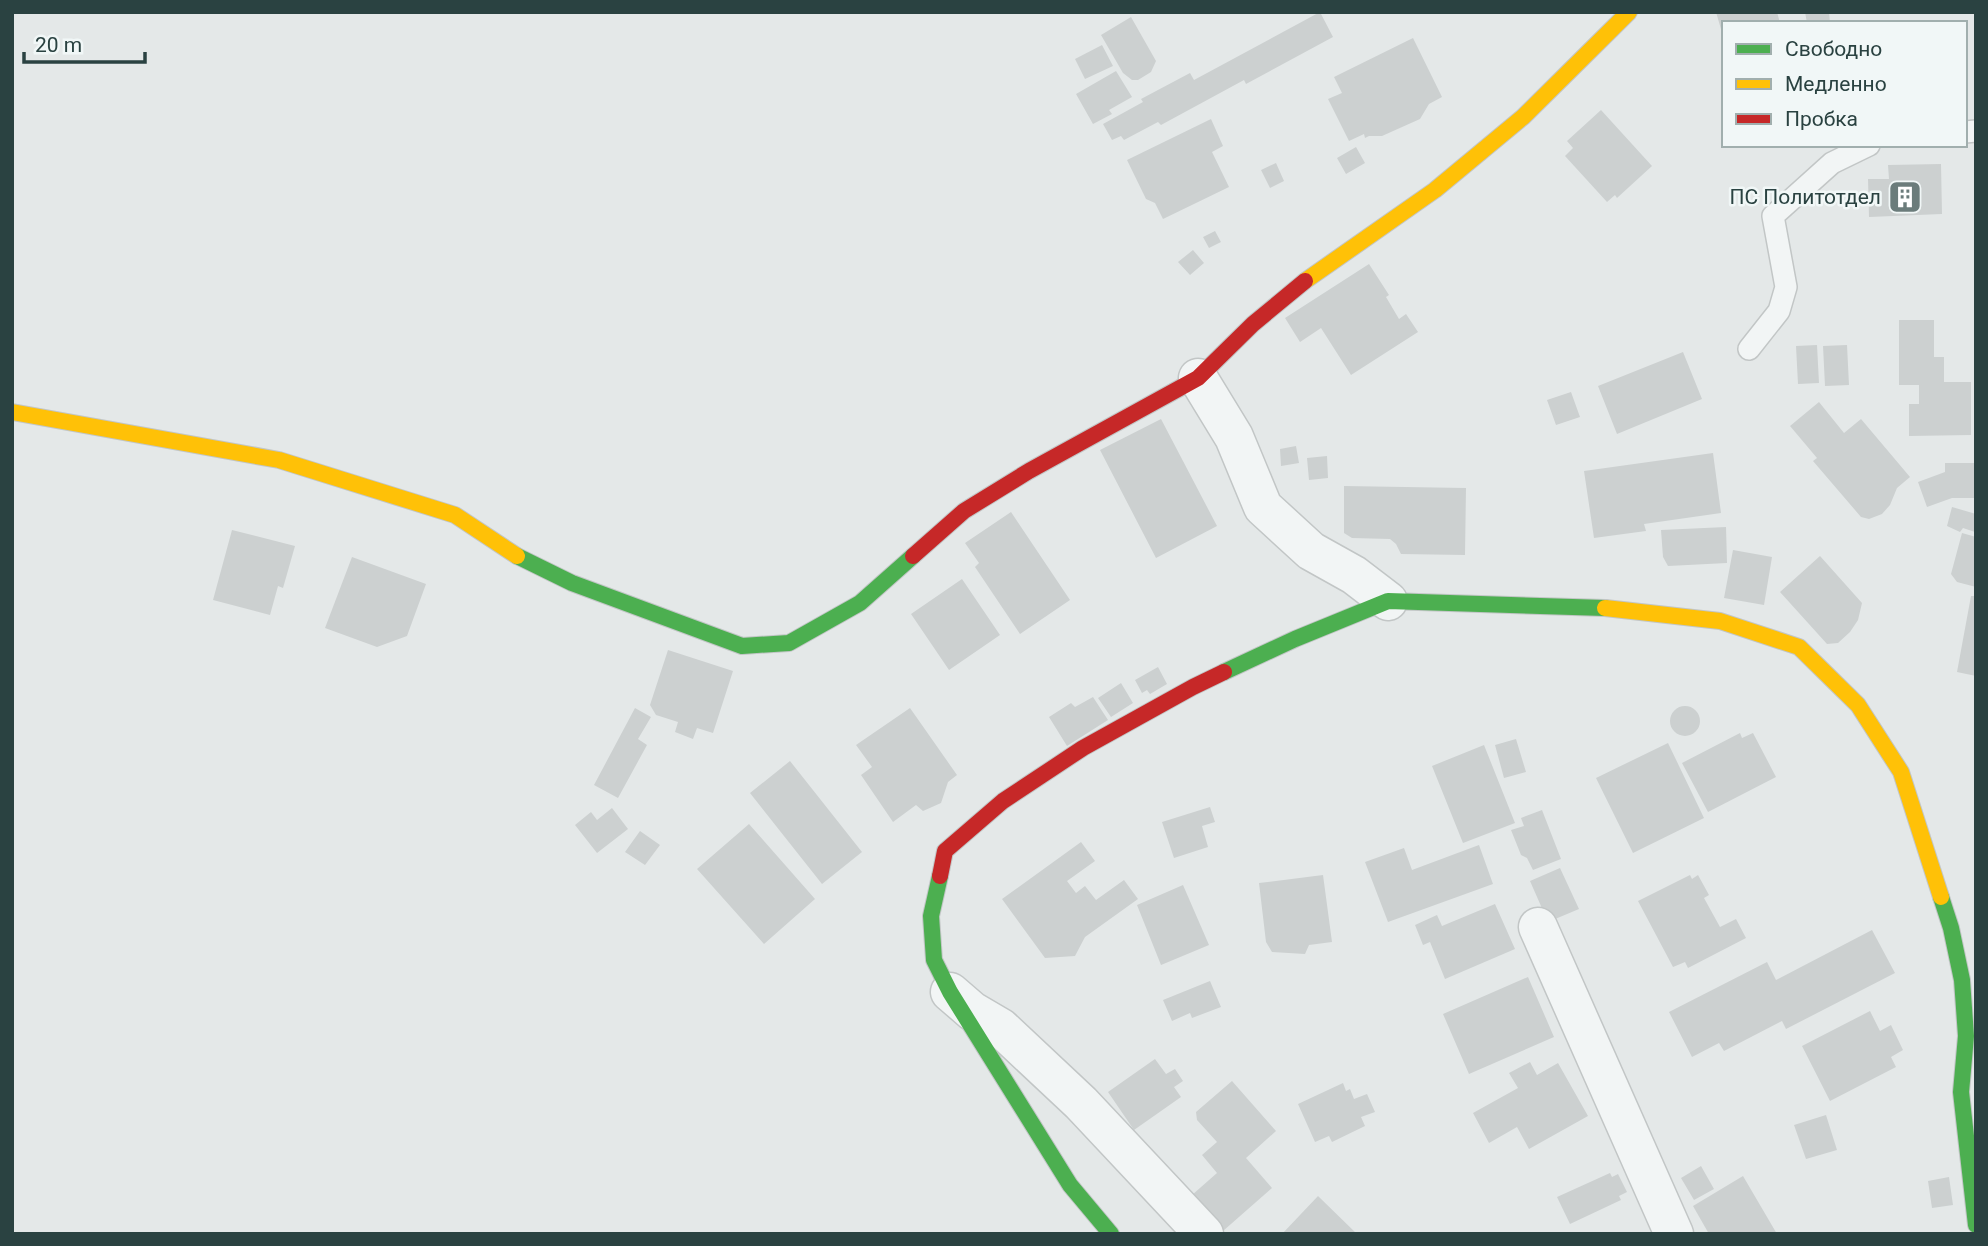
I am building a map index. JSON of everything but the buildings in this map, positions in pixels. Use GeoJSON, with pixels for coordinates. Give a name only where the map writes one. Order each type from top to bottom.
{"type":"FeatureCollection","features":[{"type":"Feature","properties":{"kind":"street"},"geometry":{"type":"LineString","coordinates":[[12,412],[279,460],[456,514],[506,550],[572,583],[742,646],[789,643],[860,603],[964,511],[1029,471],[1198,378],[1253,324],[1300,285],[1435,190],[1523,117],[1629,12]]}},
{"type":"Feature","properties":{"kind":"street"},"geometry":{"type":"LineString","coordinates":[[1198,378],[1234,437],[1263,507],[1311,551],[1354,575],[1388,601]]}},
{"type":"Feature","properties":{"kind":"street"},"geometry":{"type":"LineString","coordinates":[[1111,1234],[1070,1185],[950,992],[934,960],[930,916],[945,851],[1003,801],[1083,748],[1193,687],[1295,639],[1388,601],[1590,606],[1720,621],[1799,647],[1858,705],[1901,772],[1951,928],[1962,980],[1966,1036],[1961,1092],[1976,1225]]}},
{"type":"Feature","properties":{"kind":"street"},"geometry":{"type":"LineString","coordinates":[[1538,927],[1674,1234]]}},
{"type":"Feature","properties":{"kind":"street"},"geometry":{"type":"LineString","coordinates":[[950,992],[972,1011],[1001,1028],[1081,1103],[1204,1234]]}},
{"type":"Feature","properties":{"kind":"lane"},"geometry":{"type":"LineString","coordinates":[[1749,349],[1779,311],[1786,287],[1773,216],[1832,163],[1865,147]]}},
{"type":"Feature","properties":{"kind":"traffic: fast"},"geometry":{"type":"LineString","coordinates":[[517,556],[572,583],[742,646],[789,643],[860,603],[913,556]]}},
{"type":"Feature","properties":{"kind":"traffic: fast"},"geometry":{"type":"LineString","coordinates":[[1224,672],[1388,601],[1605,608]]}},
{"type":"Feature","properties":{"kind":"traffic: fast"},"geometry":{"type":"LineString","coordinates":[[940,876],[931,916],[934,960],[950,992],[1070,1185],[1111,1234]]}},
{"type":"Feature","properties":{"kind":"traffic: fast"},"geometry":{"type":"LineString","coordinates":[[1941,897],[1962,980],[1966,1036],[1961,1092],[1976,1225]]}},
{"type":"Feature","properties":{"kind":"traffic: slow"},"geometry":{"type":"LineString","coordinates":[[1305,281],[1435,190],[1523,117],[1629,12]]}},
{"type":"Feature","properties":{"kind":"traffic: slow"},"geometry":{"type":"LineString","coordinates":[[12,412],[279,460],[455,515],[517,556]]}},
{"type":"Feature","properties":{"kind":"traffic: slow"},"geometry":{"type":"LineString","coordinates":[[1605,608],[1720,621],[1799,647],[1858,705],[1901,772],[1941,897]]}},
{"type":"Feature","properties":{"kind":"traffic: jam"},"geometry":{"type":"LineString","coordinates":[[913,556],[964,511],[1029,471],[1198,378],[1253,324],[1305,281]]}},
{"type":"Feature","properties":{"kind":"traffic: jam"},"geometry":{"type":"LineString","coordinates":[[940,876],[945,851],[1003,801],[1083,748],[1224,672]]}},
{"type":"Feature","properties":{"kind":"place","name":"ПС Политотдел"},"geometry":{"type":"Point","coordinates":[1905,197]}}]}
